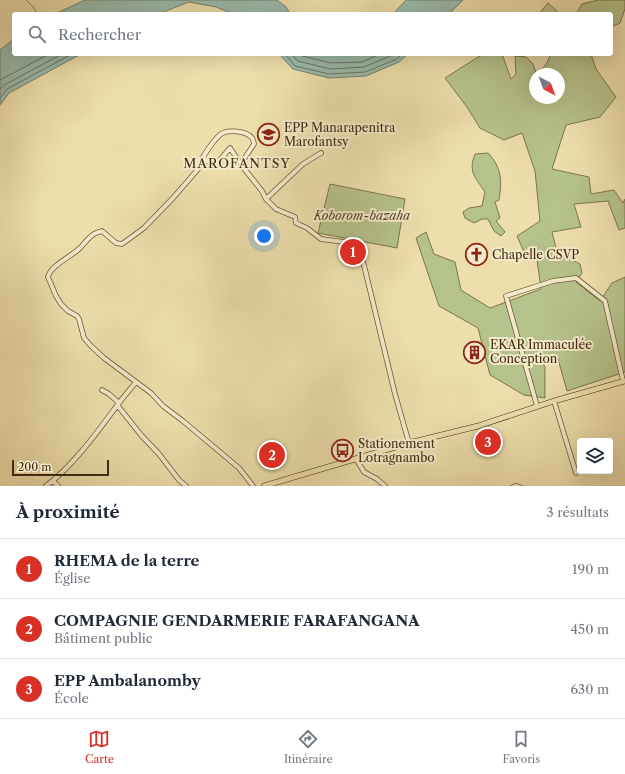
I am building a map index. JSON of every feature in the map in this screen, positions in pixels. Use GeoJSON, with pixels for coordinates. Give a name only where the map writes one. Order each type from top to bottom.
{"type":"FeatureCollection","features":[{"type":"Feature","properties":{"kind":"main road"},"geometry":{"type":"LineString","coordinates":[[264,486],[409,443],[478,426],[537,406],[624,381]]}},
{"type":"Feature","properties":{"kind":"street"},"geometry":{"type":"LineString","coordinates":[[242,166],[242,162],[254,144],[252,138],[246,133],[235,131],[222,133],[210,146],[203,157],[215,166],[230,148],[242,166],[262,191],[266,199],[276,209],[295,216],[296,223],[307,228],[321,239],[350,242],[361,246],[362,257],[409,443]]}},
{"type":"Feature","properties":{"kind":"street"},"geometry":{"type":"LineString","coordinates":[[266,199],[303,164],[321,154]]}},
{"type":"Feature","properties":{"kind":"street"},"geometry":{"type":"LineString","coordinates":[[206,160],[148,224],[122,244],[116,243],[102,231],[96,232],[79,249],[55,267],[48,274],[48,277],[61,304],[79,319],[84,338],[104,358],[151,393],[163,406],[239,468],[253,486]]}},
{"type":"Feature","properties":{"kind":"street"},"geometry":{"type":"LineString","coordinates":[[537,406],[506,296],[553,281],[576,278],[605,301],[624,381]]}},
{"type":"Feature","properties":{"kind":"street"},"geometry":{"type":"LineString","coordinates":[[46,486],[54,481],[90,441],[136,382]]}},
{"type":"Feature","properties":{"kind":"street"},"geometry":{"type":"LineString","coordinates":[[102,390],[109,394],[118,404],[141,435],[179,480],[186,486]]}},
{"type":"Feature","properties":{"kind":"street"},"geometry":{"type":"LineString","coordinates":[[554,401],[576,473]]}},
{"type":"Feature","properties":{"kind":"street"},"geometry":{"type":"LineString","coordinates":[[356,459],[364,472],[377,479],[384,486]]}},
{"type":"Feature","properties":{"kind":"street"},"geometry":{"type":"LineString","coordinates":[[54,481],[58,486]]}},
{"type":"Feature","properties":{"kind":"green space"},"geometry":{"type":"Polygon","coordinates":[[[598,0],[625,0],[625,9],[620,23],[613,26],[613,12],[577,12],[582,4],[598,0]]]}},
{"type":"Feature","properties":{"kind":"green space"},"geometry":{"type":"Polygon","coordinates":[[[548,3],[558,12],[541,12],[548,3]]]}},
{"type":"Feature","properties":{"kind":"green space"},"geometry":{"type":"Polygon","coordinates":[[[480,56],[503,56],[511,79],[516,74],[515,56],[526,57],[533,64],[534,68],[529,68],[529,104],[565,104],[565,68],[543,68],[549,56],[592,56],[596,69],[616,97],[600,117],[566,125],[552,169],[589,177],[591,194],[614,190],[623,203],[625,199],[625,228],[619,230],[608,201],[574,204],[581,227],[552,232],[557,252],[580,264],[582,273],[576,282],[600,301],[612,283],[625,277],[625,372],[567,391],[558,359],[539,356],[545,367],[545,398],[524,395],[490,375],[478,328],[439,306],[416,238],[426,232],[434,254],[455,262],[461,290],[490,308],[541,289],[536,252],[524,252],[517,236],[540,221],[535,171],[522,133],[504,140],[480,128],[467,107],[445,78],[480,56]]]}},
{"type":"Feature","properties":{"kind":"green space"},"geometry":{"type":"Polygon","coordinates":[[[488,153],[496,164],[501,181],[499,200],[495,202],[500,218],[496,221],[505,232],[501,236],[494,231],[488,219],[482,219],[474,223],[465,218],[463,212],[469,208],[482,206],[485,192],[472,170],[472,165],[475,154],[488,153]]]}},
{"type":"Feature","properties":{"kind":"green space","name":"Koborom-bazaha"},"geometry":{"type":"Polygon","coordinates":[[[330,184],[405,199],[397,248],[318,233],[330,184]]]}},
{"type":"Feature","properties":{"kind":"water"},"geometry":{"type":"Polygon","coordinates":[[[85,0],[277,0],[286,7],[289,12],[229,12],[216,7],[189,2],[163,12],[59,12],[85,0]]]}},
{"type":"Feature","properties":{"kind":"water"},"geometry":{"type":"Polygon","coordinates":[[[406,0],[463,0],[451,12],[395,12],[406,0]]]}},
{"type":"Feature","properties":{"kind":"water"},"geometry":{"type":"Polygon","coordinates":[[[12,41],[12,56],[77,56],[9,93],[0,105],[0,50],[12,41]]]}},
{"type":"Feature","properties":{"kind":"water"},"geometry":{"type":"Polygon","coordinates":[[[281,56],[406,56],[399,62],[366,76],[329,78],[293,69],[281,56]]]}},
{"type":"Feature","properties":{"kind":"waterway"},"geometry":{"type":"LineString","coordinates":[[26,0],[36,12]]}},
{"type":"Feature","properties":{"kind":"waterway"},"geometry":{"type":"LineString","coordinates":[[510,486],[516,483],[523,486]]}},
{"type":"Feature","properties":{"kind":"place","name":"EPP Manarapenitra Marofantsy"},"geometry":{"type":"Point","coordinates":[268,135]}},
{"type":"Feature","properties":{"kind":"place","name":"RHEMA de la terre"},"geometry":{"type":"Point","coordinates":[353,252]}},
{"type":"Feature","properties":{"kind":"place","name":"Chapelle CSVP"},"geometry":{"type":"Point","coordinates":[477,255]}},
{"type":"Feature","properties":{"kind":"place","name":"EKAR Immaculée Conception"},"geometry":{"type":"Point","coordinates":[475,352]}},
{"type":"Feature","properties":{"kind":"place","name":"EPP Ambalanomby"},"geometry":{"type":"Point","coordinates":[488,442]}},
{"type":"Feature","properties":{"kind":"place","name":"Stationement Lotragnambo"},"geometry":{"type":"Point","coordinates":[342,451]}},
{"type":"Feature","properties":{"kind":"place","name":"COMPAGNIE GENDARMERIE FARAFANGANA"},"geometry":{"type":"Point","coordinates":[272,455]}},
{"type":"Feature","properties":{"kind":"district","name":"MAROFANTSY"},"geometry":{"type":"Point","coordinates":[237,163]}}]}
